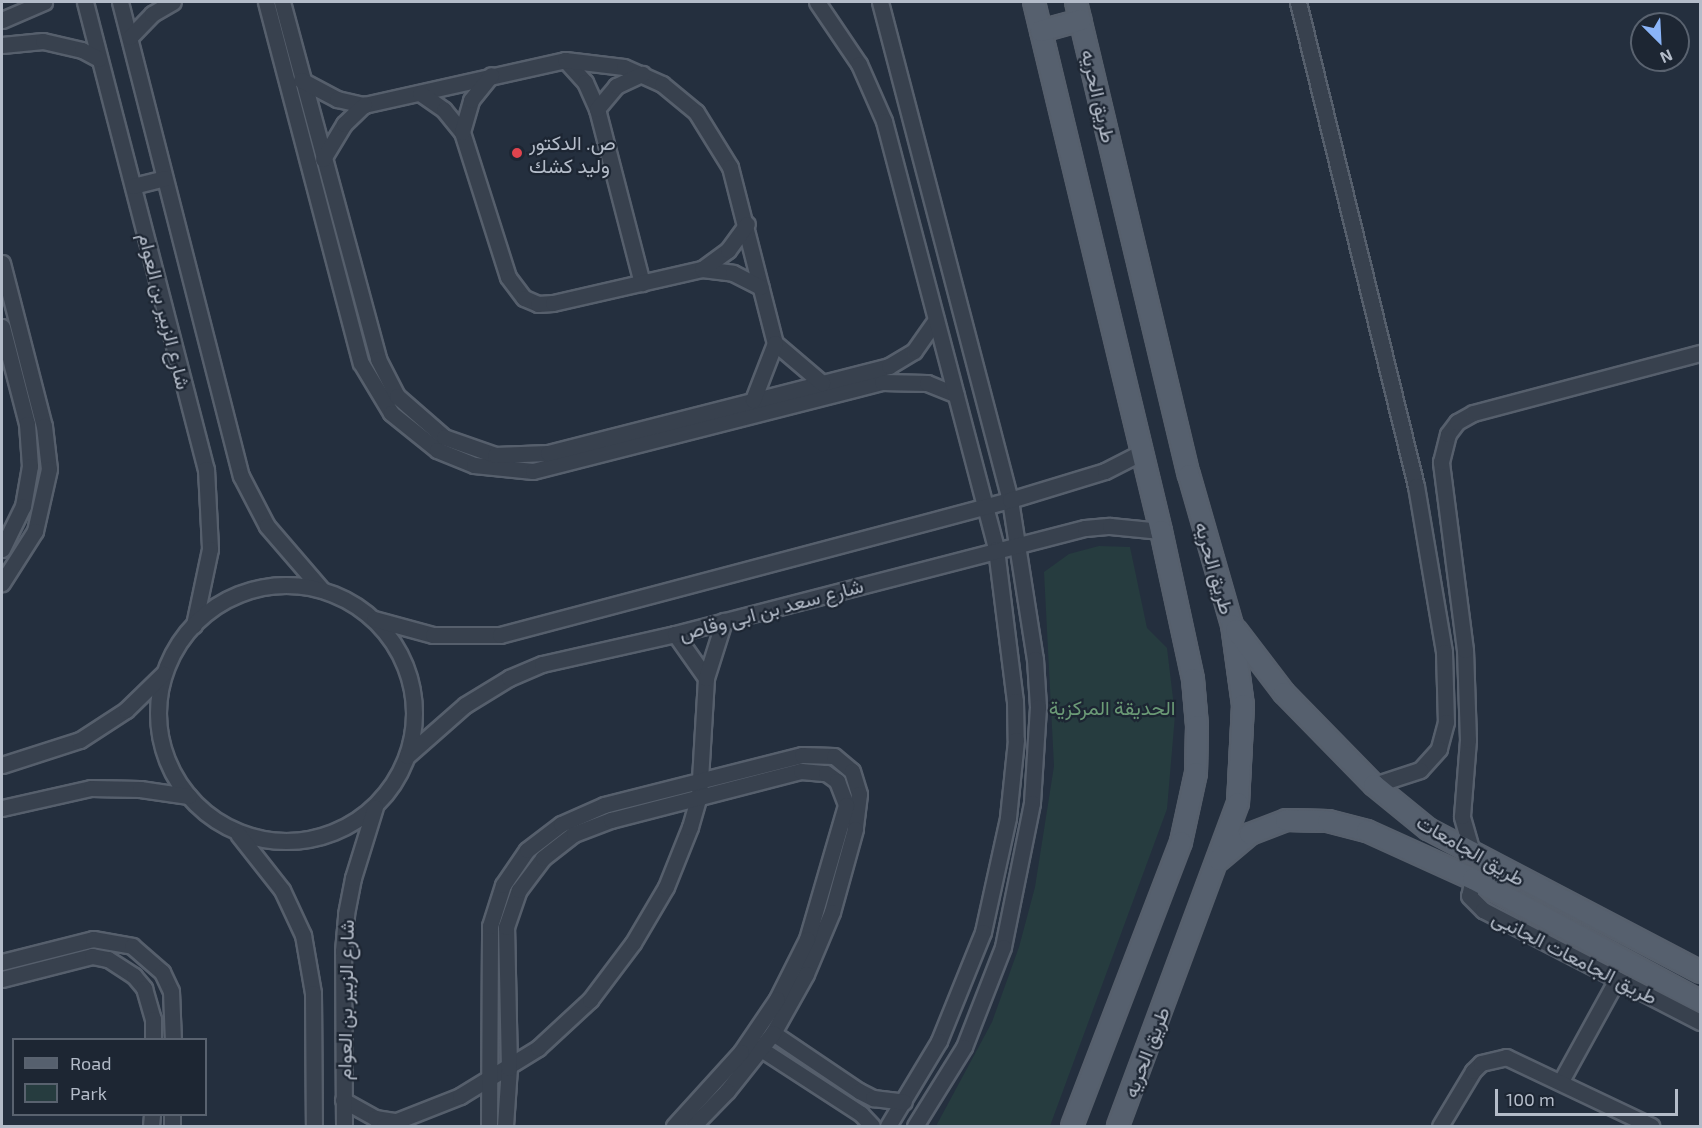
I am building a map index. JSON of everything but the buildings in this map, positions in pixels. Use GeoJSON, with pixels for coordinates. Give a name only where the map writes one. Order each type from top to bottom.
{"type":"FeatureCollection","features":[{"type":"Feature","properties":{"kind":"main road"},"geometry":{"type":"LineString","coordinates":[[1034,2],[1140,453],[1161,531],[1196,702],[1197,749],[1192,796],[1181,842],[1075,1126]]}},
{"type":"Feature","properties":{"kind":"main road"},"geometry":{"type":"LineString","coordinates":[[1041,31],[1078,11]]}},
{"type":"Feature","properties":{"kind":"main road","name":"طريق الحريه"},"geometry":{"type":"LineString","coordinates":[[1078,11],[1189,475],[1232,625],[1243,705],[1244,759],[1238,803],[1219,860],[1118,1126]]}},
{"type":"Feature","properties":{"kind":"main road","name":"طريق الجامعات"},"geometry":{"type":"LineString","coordinates":[[1232,625],[1284,693],[1374,785],[1428,829],[1701,972]]}},
{"type":"Feature","properties":{"kind":"main road","name":"طريق الجامعات"},"geometry":{"type":"LineString","coordinates":[[1219,860],[1250,834],[1267,825],[1306,819],[1368,831],[1473,879],[1622,971],[1701,1001]]}},
{"type":"Feature","properties":{"kind":"main road"},"geometry":{"type":"LineString","coordinates":[[1473,879],[1478,856]]}},
{"type":"Feature","properties":{"kind":"street"},"geometry":{"type":"LineString","coordinates":[[2,20],[44,2]]}},
{"type":"Feature","properties":{"kind":"street","name":"شارع الزبير بن العوام"},"geometry":{"type":"LineString","coordinates":[[84,2],[206,469],[210,549],[194,625]]}},
{"type":"Feature","properties":{"kind":"street","name":"شارع الزبير بن العوام"},"geometry":{"type":"LineString","coordinates":[[120,2],[241,476],[267,526],[322,590]]}},
{"type":"Feature","properties":{"kind":"street"},"geometry":{"type":"LineString","coordinates":[[130,37],[152,14],[173,2]]}},
{"type":"Feature","properties":{"kind":"street"},"geometry":{"type":"LineString","coordinates":[[266,2],[361,363],[379,398],[405,428],[455,459],[513,471],[552,468],[699,422],[753,400],[903,359],[923,341],[936,320]]}},
{"type":"Feature","properties":{"kind":"street"},"geometry":{"type":"LineString","coordinates":[[282,2],[301,80],[378,359],[397,396],[426,425],[477,451],[531,456],[882,382],[927,383],[956,395]]}},
{"type":"Feature","properties":{"kind":"street"},"geometry":{"type":"LineString","coordinates":[[817,2],[859,64],[884,121],[996,549],[1015,701],[1016,740],[1008,818],[993,895],[970,969],[939,1041],[888,1126]]}},
{"type":"Feature","properties":{"kind":"street"},"geometry":{"type":"LineString","coordinates":[[880,2],[1010,500],[1019,543],[1038,707],[1036,765],[1024,850],[1003,947],[986,998],[959,1057],[915,1126]]}},
{"type":"Feature","properties":{"kind":"street"},"geometry":{"type":"LineString","coordinates":[[1299,2],[1416,486],[1444,652],[1446,722],[1439,749],[1420,770],[1374,785]]}},
{"type":"Feature","properties":{"kind":"street"},"geometry":{"type":"LineString","coordinates":[[2,45],[43,40],[82,50],[99,59]]}},
{"type":"Feature","properties":{"kind":"street"},"geometry":{"type":"LineString","coordinates":[[301,80],[325,94],[364,105],[492,74],[565,60],[605,62],[642,74],[680,97],[710,129],[730,167],[747,224],[775,343],[753,400]]}},
{"type":"Feature","properties":{"kind":"street"},"geometry":{"type":"LineString","coordinates":[[565,60],[585,82],[597,109],[642,282]]}},
{"type":"Feature","properties":{"kind":"street"},"geometry":{"type":"LineString","coordinates":[[462,132],[471,100],[492,74]]}},
{"type":"Feature","properties":{"kind":"street"},"geometry":{"type":"LineString","coordinates":[[597,109],[616,86],[642,74]]}},
{"type":"Feature","properties":{"kind":"street"},"geometry":{"type":"LineString","coordinates":[[420,93],[444,110],[462,132],[508,277],[524,298],[538,304],[553,303],[702,269],[733,273],[761,287]]}},
{"type":"Feature","properties":{"kind":"street"},"geometry":{"type":"LineString","coordinates":[[323,159],[344,124],[364,105]]}},
{"type":"Feature","properties":{"kind":"street"},"geometry":{"type":"LineString","coordinates":[[133,186],[164,178]]}},
{"type":"Feature","properties":{"kind":"street"},"geometry":{"type":"LineString","coordinates":[[702,269],[728,250],[747,224]]}},
{"type":"Feature","properties":{"kind":"street"},"geometry":{"type":"LineString","coordinates":[[2,263],[44,426],[49,470],[35,531],[2,583]]}},
{"type":"Feature","properties":{"kind":"street"},"geometry":{"type":"LineString","coordinates":[[2,327],[27,424],[30,466],[23,507],[2,549]]}},
{"type":"Feature","properties":{"kind":"street"},"geometry":{"type":"LineString","coordinates":[[775,343],[822,383]]}},
{"type":"Feature","properties":{"kind":"street"},"geometry":{"type":"LineString","coordinates":[[1478,856],[1462,816],[1468,740],[1465,650],[1441,462],[1448,434],[1457,422],[1491,407],[1701,353]]}},
{"type":"Feature","properties":{"kind":"street"},"geometry":{"type":"LineString","coordinates":[[374,619],[433,635],[501,635],[1010,500],[1105,471],[1140,453]]}},
{"type":"Feature","properties":{"kind":"street","name":"شارع سعد بن ابى وقاص"},"geometry":{"type":"LineString","coordinates":[[407,756],[465,705],[509,678],[542,664],[675,634],[1019,543],[1110,526],[1161,531]]}},
{"type":"Feature","properties":{"kind":"street"},"geometry":{"type":"LineString","coordinates":[[295,585],[322,590],[350,602],[374,619],[393,642],[407,668],[414,697],[414,727],[407,756],[394,783],[375,806],[351,824],[314,838],[264,840],[236,832],[210,817],[188,796],[175,778],[160,737],[158,715],[165,672],[177,646],[194,625],[240,594],[295,585]]}},
{"type":"Feature","properties":{"kind":"street"},"geometry":{"type":"LineString","coordinates":[[343,1100],[389,1124],[428,1110],[509,1068],[565,1025],[613,972],[666,887],[699,795],[706,678],[724,621]]}},
{"type":"Feature","properties":{"kind":"street"},"geometry":{"type":"LineString","coordinates":[[675,634],[706,678]]}},
{"type":"Feature","properties":{"kind":"street"},"geometry":{"type":"LineString","coordinates":[[1444,652],[1465,650]]}},
{"type":"Feature","properties":{"kind":"street"},"geometry":{"type":"LineString","coordinates":[[2,765],[80,740],[126,710],[165,672]]}},
{"type":"Feature","properties":{"kind":"street"},"geometry":{"type":"LineString","coordinates":[[489,1126],[492,1078],[490,926],[499,895],[513,867],[535,843],[561,824],[604,805],[700,778],[802,755],[822,753],[845,763],[855,779],[859,811],[835,878],[806,974],[773,1033],[693,1126]]}},
{"type":"Feature","properties":{"kind":"street"},"geometry":{"type":"LineString","coordinates":[[505,1126],[509,1068],[504,946],[512,908],[530,873],[557,845],[592,826],[699,795],[801,771],[826,773],[840,787],[846,806],[835,878],[777,999],[722,1076],[674,1126]]}},
{"type":"Feature","properties":{"kind":"street"},"geometry":{"type":"LineString","coordinates":[[2,808],[92,788],[140,789],[188,796]]}},
{"type":"Feature","properties":{"kind":"street","name":"شارع الزبير بن العوام"},"geometry":{"type":"LineString","coordinates":[[344,1126],[346,914],[353,878],[375,806]]}},
{"type":"Feature","properties":{"kind":"street","name":"شارع الزبير بن العوام"},"geometry":{"type":"LineString","coordinates":[[236,832],[278,883],[303,935],[313,993],[314,1126]]}},
{"type":"Feature","properties":{"kind":"street"},"geometry":{"type":"LineString","coordinates":[[2,962],[93,939],[132,946],[162,972],[171,991],[173,1038]]}},
{"type":"Feature","properties":{"kind":"street"},"geometry":{"type":"LineString","coordinates":[[2,979],[92,956],[108,959],[128,971],[144,988],[153,1019],[153,1038]]}},
{"type":"Feature","properties":{"kind":"street"},"geometry":{"type":"LineString","coordinates":[[1561,1081],[1622,971]]}},
{"type":"Feature","properties":{"kind":"street","name":"طريق الجامعات الجانبى"},"geometry":{"type":"LineString","coordinates":[[1622,971],[1701,1022]]}},
{"type":"Feature","properties":{"kind":"street"},"geometry":{"type":"LineString","coordinates":[[773,1033],[859,1091],[873,1098],[904,1102]]}},
{"type":"Feature","properties":{"kind":"street"},"geometry":{"type":"LineString","coordinates":[[761,1049],[861,1114],[872,1126]]}},
{"type":"Feature","properties":{"kind":"street"},"geometry":{"type":"LineString","coordinates":[[1440,1126],[1473,1071],[1493,1058],[1518,1060],[1651,1126]]}},
{"type":"Feature","properties":{"kind":"green space","name":"الحديقة المركزية"},"geometry":{"type":"Polygon","coordinates":[[[1099,546],[1130,547],[1147,628],[1167,648],[1175,715],[1167,809],[1050,1126],[936,1126],[992,1022],[1019,947],[1035,887],[1054,766],[1044,572],[1069,554],[1099,546]]]}},
{"type":"Feature","properties":{"kind":"place","name":"ص. الدكتور وليد كشك"},"geometry":{"type":"Point","coordinates":[517,153]}}]}
